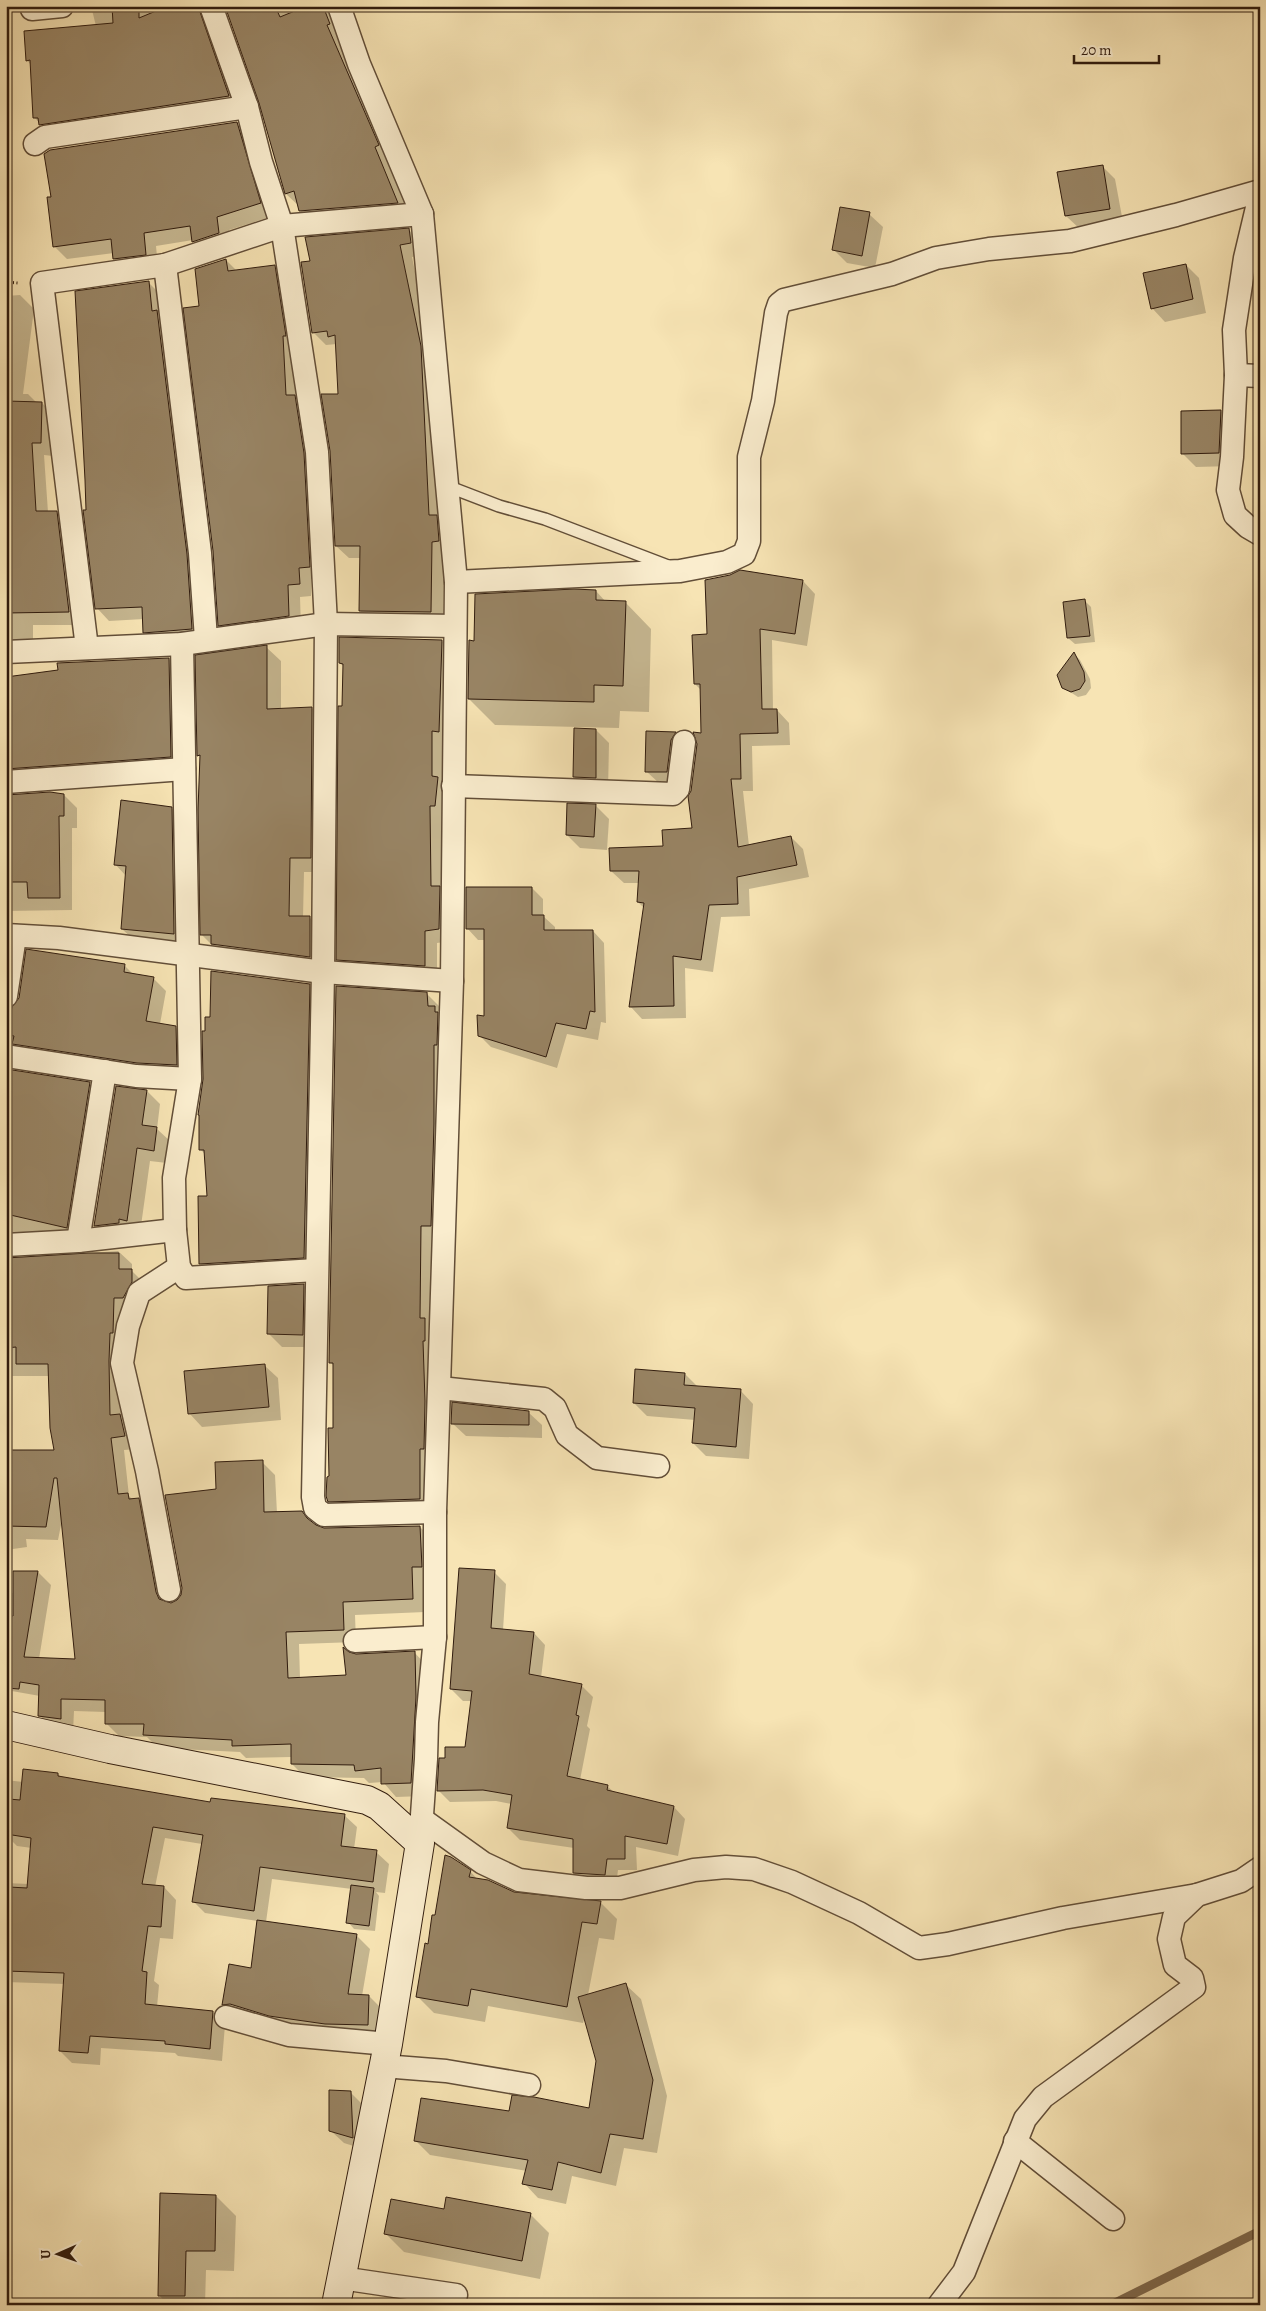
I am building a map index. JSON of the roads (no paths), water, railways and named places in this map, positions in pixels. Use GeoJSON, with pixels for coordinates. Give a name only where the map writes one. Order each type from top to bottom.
{"type":"FeatureCollection","features":[{"type":"Feature","properties":{"kind":"street"},"geometry":{"type":"LineString","coordinates":[[32,10],[62,6]]}},
{"type":"Feature","properties":{"kind":"street"},"geometry":{"type":"LineString","coordinates":[[211,6],[247,107],[261,162],[282,226],[317,452],[326,624],[323,972],[313,1497],[315,1508],[324,1515],[435,1512]]}},
{"type":"Feature","properties":{"kind":"street"},"geometry":{"type":"LineString","coordinates":[[336,2305],[385,2055],[421,1832],[426,1722],[435,1637],[435,1512],[452,981],[452,786],[456,626],[456,582],[422,214],[359,64],[339,6]]}},
{"type":"Feature","properties":{"kind":"street"},"geometry":{"type":"LineString","coordinates":[[35,144],[44,137],[247,107]]}},
{"type":"Feature","properties":{"kind":"street"},"geometry":{"type":"LineString","coordinates":[[456,582],[680,571],[727,562],[744,554],[749,541],[749,457],[763,401],[776,313],[779,304],[784,300],[892,274],[936,258],[989,249],[1070,241],[1260,193],[1244,258],[1234,330],[1236,375],[1232,457],[1228,490],[1235,515],[1248,527],[1260,534]]}},
{"type":"Feature","properties":{"kind":"street"},"geometry":{"type":"LineString","coordinates":[[87,648],[42,283],[166,265],[282,226],[422,214]]}},
{"type":"Feature","properties":{"kind":"street"},"geometry":{"type":"LineString","coordinates":[[166,265],[200,553],[206,639]]}},
{"type":"Feature","properties":{"kind":"street"},"geometry":{"type":"LineString","coordinates":[[1236,375],[1260,376]]}},
{"type":"Feature","properties":{"kind":"street"},"geometry":{"type":"LineString","coordinates":[[6,652],[182,644],[206,639],[326,624],[456,626]]}},
{"type":"Feature","properties":{"kind":"street"},"geometry":{"type":"LineString","coordinates":[[182,644],[190,1079],[174,1178],[175,1230],[179,1267],[186,1278],[316,1270]]}},
{"type":"Feature","properties":{"kind":"street"},"geometry":{"type":"LineString","coordinates":[[452,786],[673,794],[678,789],[684,742]]}},
{"type":"Feature","properties":{"kind":"street"},"geometry":{"type":"LineString","coordinates":[[6,782],[184,769]]}},
{"type":"Feature","properties":{"kind":"street"},"geometry":{"type":"LineString","coordinates":[[6,996],[11,935],[59,938],[323,972],[452,981]]}},
{"type":"Feature","properties":{"kind":"street"},"geometry":{"type":"LineString","coordinates":[[6,1056],[136,1076],[190,1079]]}},
{"type":"Feature","properties":{"kind":"street"},"geometry":{"type":"LineString","coordinates":[[78,1241],[105,1071]]}},
{"type":"Feature","properties":{"kind":"street"},"geometry":{"type":"LineString","coordinates":[[6,1245],[78,1241],[175,1230]]}},
{"type":"Feature","properties":{"kind":"street"},"geometry":{"type":"LineString","coordinates":[[169,1590],[148,1472],[122,1363],[128,1326],[139,1293],[179,1267]]}},
{"type":"Feature","properties":{"kind":"street"},"geometry":{"type":"LineString","coordinates":[[440,1388],[544,1398],[555,1408],[567,1435],[597,1458],[658,1466]]}},
{"type":"Feature","properties":{"kind":"street"},"geometry":{"type":"LineString","coordinates":[[355,1641],[435,1637]]}},
{"type":"Feature","properties":{"kind":"street"},"geometry":{"type":"LineString","coordinates":[[6,1725],[110,1749],[367,1800],[421,1832],[519,1880],[586,1888],[620,1888],[694,1870],[726,1867],[754,1869],[792,1882],[859,1913],[919,1948],[948,1944],[1064,1918],[1197,1896],[1241,1881],[1260,1868]]}},
{"type":"Feature","properties":{"kind":"street"},"geometry":{"type":"LineString","coordinates":[[939,2305],[964,2272],[1025,2119],[1043,2097],[1194,1987],[1192,1978],[1175,1965],[1169,1940],[1174,1917],[1197,1896]]}},
{"type":"Feature","properties":{"kind":"street"},"geometry":{"type":"LineString","coordinates":[[226,2017],[289,2036],[385,2055],[446,2071],[529,2085]]}},
{"type":"Feature","properties":{"kind":"street"},"geometry":{"type":"LineString","coordinates":[[1015,2141],[1113,2218]]}},
{"type":"Feature","properties":{"kind":"street"},"geometry":{"type":"LineString","coordinates":[[341,2278],[456,2295]]}},
{"type":"Feature","properties":{"kind":"lane"},"geometry":{"type":"LineString","coordinates":[[447,486],[499,506],[545,519],[680,571]]}},
{"type":"Feature","properties":{"kind":"waterway"},"geometry":{"type":"LineString","coordinates":[[1111,2305],[1260,2231]]}}]}
